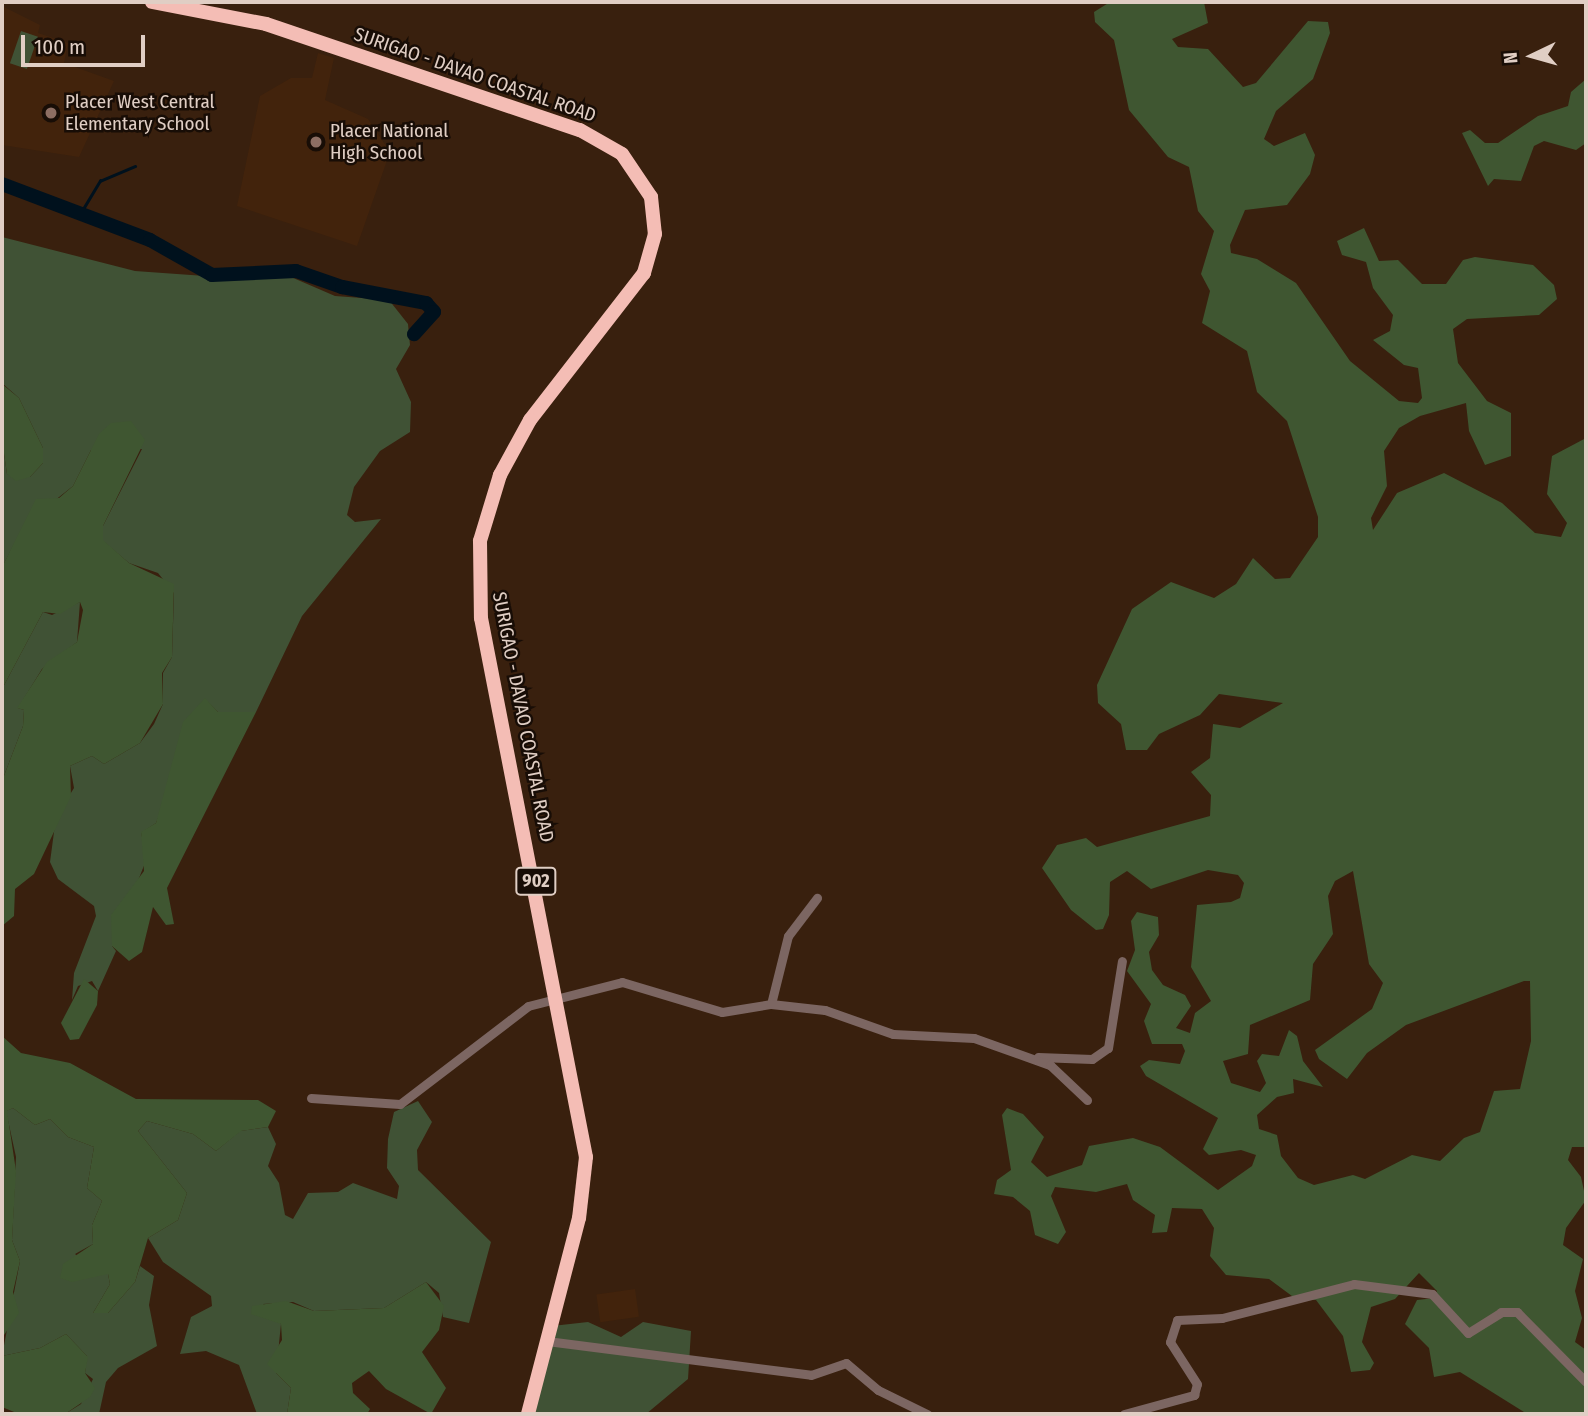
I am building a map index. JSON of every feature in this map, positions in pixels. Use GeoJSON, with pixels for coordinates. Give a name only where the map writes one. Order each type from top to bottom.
{"type":"FeatureCollection","features":[{"type":"Feature","properties":{"kind":"highway","name":"SURIGAO - DAVAO COASTAL ROAD"},"geometry":{"type":"LineString","coordinates":[[152,2],[214,10],[333,47],[587,133],[631,162],[651,197],[652,253],[639,282],[591,347],[530,420],[500,475],[484,522],[477,579],[556,997],[578,1097],[586,1176],[528,1414]]}},
{"type":"Feature","properties":{"kind":"street"},"geometry":{"type":"LineString","coordinates":[[771,1004],[788,936],[817,898]]}},
{"type":"Feature","properties":{"kind":"street"},"geometry":{"type":"LineString","coordinates":[[1033,1057],[1084,1059],[1104,1053],[1113,1040],[1122,961]]}},
{"type":"Feature","properties":{"kind":"street"},"geometry":{"type":"LineString","coordinates":[[311,1098],[404,1103],[515,1014],[556,997],[606,983],[622,982],[722,1012],[771,1004],[830,1011],[893,1034],[963,1035],[1033,1057],[1060,1071],[1087,1100]]}},
{"type":"Feature","properties":{"kind":"street"},"geometry":{"type":"LineString","coordinates":[[1124,1414],[1195,1395],[1197,1384],[1170,1342],[1177,1320],[1222,1318],[1354,1284],[1432,1294],[1468,1333],[1501,1312],[1517,1312],[1586,1382]]}},
{"type":"Feature","properties":{"kind":"street"},"geometry":{"type":"LineString","coordinates":[[547,1341],[811,1376],[846,1363],[878,1391],[927,1414]]}},
{"type":"Feature","properties":{"kind":"shaded area","name":"Placer West Central Elementary School"},"geometry":{"type":"Polygon","coordinates":[[[2,6],[40,25],[38,33],[68,43],[64,63],[114,81],[79,157],[2,145],[2,6]]]}},
{"type":"Feature","properties":{"kind":"shaded area","name":"Placer National High School"},"geometry":{"type":"Polygon","coordinates":[[[318,53],[334,58],[325,100],[368,119],[390,152],[357,246],[237,206],[260,96],[291,78],[312,78],[318,53]]]}},
{"type":"Feature","properties":{"kind":"shaded area"},"geometry":{"type":"Polygon","coordinates":[[[635,1289],[639,1317],[600,1322],[596,1294],[635,1289]]]}},
{"type":"Feature","properties":{"kind":"green space"},"geometry":{"type":"Polygon","coordinates":[[[1110,2],[1204,2],[1208,23],[1172,39],[1178,47],[1208,49],[1243,87],[1256,83],[1308,21],[1328,22],[1330,33],[1313,79],[1276,111],[1264,139],[1274,146],[1305,133],[1315,155],[1310,174],[1287,205],[1245,210],[1230,245],[1231,253],[1257,259],[1296,283],[1350,361],[1399,401],[1418,403],[1422,398],[1418,368],[1404,365],[1373,340],[1390,331],[1393,315],[1373,288],[1366,262],[1342,255],[1337,241],[1364,228],[1379,261],[1398,260],[1422,284],[1446,284],[1463,260],[1475,257],[1533,265],[1554,285],[1557,299],[1539,315],[1467,319],[1453,329],[1458,363],[1487,401],[1511,413],[1511,456],[1485,465],[1469,431],[1466,403],[1420,416],[1399,428],[1384,451],[1387,486],[1371,518],[1373,530],[1397,493],[1444,473],[1502,503],[1535,533],[1561,537],[1567,523],[1547,494],[1552,456],[1586,438],[1586,1147],[1572,1147],[1568,1160],[1581,1177],[1586,1200],[1566,1228],[1563,1245],[1583,1259],[1575,1291],[1582,1318],[1575,1342],[1586,1350],[1586,1414],[1527,1414],[1460,1372],[1434,1377],[1429,1348],[1405,1324],[1417,1300],[1435,1298],[1437,1291],[1419,1273],[1395,1299],[1371,1307],[1362,1342],[1374,1363],[1370,1370],[1351,1372],[1343,1336],[1316,1300],[1296,1299],[1269,1279],[1226,1275],[1210,1256],[1214,1228],[1202,1209],[1172,1208],[1167,1232],[1152,1233],[1155,1215],[1133,1200],[1127,1184],[1096,1192],[1055,1187],[1051,1196],[1066,1232],[1058,1244],[1035,1235],[1030,1211],[1013,1197],[994,1194],[997,1180],[1011,1170],[1002,1115],[1007,1108],[1023,1114],[1044,1137],[1031,1162],[1047,1177],[1082,1165],[1089,1146],[1133,1138],[1160,1147],[1218,1190],[1252,1166],[1256,1155],[1241,1150],[1209,1155],[1203,1149],[1218,1118],[1146,1076],[1140,1066],[1149,1060],[1180,1064],[1185,1051],[1182,1044],[1152,1044],[1144,1021],[1151,1004],[1127,971],[1135,950],[1131,921],[1137,912],[1158,917],[1159,935],[1149,952],[1152,970],[1163,985],[1185,995],[1191,1006],[1176,1028],[1190,1033],[1195,1013],[1211,1001],[1191,967],[1197,905],[1231,902],[1240,898],[1244,883],[1238,875],[1208,870],[1151,889],[1127,871],[1110,882],[1109,915],[1103,929],[1096,930],[1071,910],[1042,868],[1057,845],[1086,838],[1097,847],[1210,816],[1211,795],[1191,772],[1210,758],[1213,724],[1240,728],[1283,703],[1219,694],[1200,715],[1159,734],[1147,750],[1126,750],[1121,724],[1098,703],[1097,685],[1132,609],[1171,582],[1214,598],[1236,584],[1253,558],[1275,579],[1290,578],[1318,537],[1318,517],[1287,421],[1257,392],[1247,351],[1202,323],[1210,291],[1201,274],[1214,231],[1198,211],[1189,167],[1168,157],[1129,110],[1114,40],[1095,22],[1094,12],[1110,2]],[[1353,871],[1335,881],[1328,896],[1333,934],[1313,964],[1310,1000],[1250,1025],[1248,1054],[1223,1061],[1231,1083],[1260,1092],[1266,1083],[1257,1061],[1262,1054],[1279,1056],[1289,1030],[1297,1036],[1303,1061],[1323,1087],[1293,1079],[1294,1093],[1277,1097],[1257,1115],[1259,1129],[1277,1135],[1281,1156],[1298,1178],[1314,1185],[1353,1175],[1365,1179],[1412,1155],[1440,1161],[1464,1138],[1480,1132],[1494,1091],[1520,1089],[1531,1041],[1530,981],[1406,1025],[1367,1053],[1347,1079],[1319,1059],[1315,1050],[1372,1009],[1383,983],[1369,964],[1353,871]]]}},
{"type":"Feature","properties":{"kind":"green space"},"geometry":{"type":"Polygon","coordinates":[[[21,31],[38,37],[27,69],[10,63],[21,31]]]}},
{"type":"Feature","properties":{"kind":"green space"},"geometry":{"type":"Polygon","coordinates":[[[1586,79],[1586,143],[1576,150],[1544,141],[1534,146],[1521,181],[1494,179],[1488,186],[1462,133],[1470,130],[1485,143],[1498,143],[1538,116],[1568,106],[1571,92],[1586,79]]]}},
{"type":"Feature","properties":{"kind":"green space"},"geometry":{"type":"Polygon","coordinates":[[[2,237],[135,271],[233,278],[284,274],[335,296],[389,300],[408,324],[410,345],[396,369],[411,402],[410,432],[380,451],[354,487],[347,515],[355,522],[381,519],[302,616],[256,712],[218,712],[205,699],[156,823],[141,833],[147,858],[112,946],[116,951],[98,991],[92,981],[78,986],[72,1000],[74,973],[96,916],[94,906],[58,879],[50,862],[56,817],[74,788],[70,766],[92,756],[104,764],[140,743],[154,724],[163,704],[163,673],[172,657],[174,593],[158,573],[129,563],[103,541],[103,526],[142,449],[91,450],[73,486],[25,524],[2,567],[2,440],[7,474],[30,477],[43,463],[43,448],[19,398],[2,383],[2,237]]]}},
{"type":"Feature","properties":{"kind":"green space"},"geometry":{"type":"Polygon","coordinates":[[[2,384],[19,398],[43,448],[43,463],[30,477],[16,481],[7,474],[2,440],[2,384]]]}},
{"type":"Feature","properties":{"kind":"green space"},"geometry":{"type":"Polygon","coordinates":[[[131,421],[145,440],[103,526],[103,540],[129,563],[174,584],[172,657],[162,673],[163,704],[140,743],[104,764],[92,756],[70,766],[71,796],[34,874],[15,889],[14,916],[2,926],[2,781],[23,726],[24,710],[17,708],[47,662],[77,642],[83,610],[80,602],[60,614],[43,612],[2,689],[2,567],[36,499],[59,498],[73,486],[99,434],[111,423],[131,421]]]}},
{"type":"Feature","properties":{"kind":"green space"},"geometry":{"type":"Polygon","coordinates":[[[80,602],[77,642],[42,669],[18,708],[24,710],[23,726],[2,781],[2,689],[43,612],[52,615],[80,602]]]}},
{"type":"Feature","properties":{"kind":"green space"},"geometry":{"type":"Polygon","coordinates":[[[205,698],[218,712],[256,712],[167,888],[174,924],[166,925],[153,907],[142,952],[129,961],[112,946],[111,915],[144,871],[141,832],[156,823],[183,722],[205,698]]]}},
{"type":"Feature","properties":{"kind":"green space"},"geometry":{"type":"Polygon","coordinates":[[[84,979],[98,991],[97,1005],[79,1039],[70,1040],[61,1023],[84,979]]]}},
{"type":"Feature","properties":{"kind":"green space"},"geometry":{"type":"Polygon","coordinates":[[[2,1036],[21,1053],[70,1063],[136,1099],[258,1100],[276,1111],[268,1127],[241,1131],[216,1151],[193,1134],[147,1121],[138,1131],[187,1193],[178,1220],[148,1238],[135,1282],[108,1313],[93,1313],[110,1284],[108,1274],[72,1282],[60,1278],[63,1264],[93,1244],[92,1225],[102,1201],[87,1188],[94,1147],[68,1137],[50,1119],[35,1125],[13,1108],[7,1111],[16,1171],[12,1240],[20,1261],[13,1292],[19,1313],[2,1338],[2,1036]]]}},
{"type":"Feature","properties":{"kind":"green space"},"geometry":{"type":"Polygon","coordinates":[[[418,1101],[432,1122],[417,1150],[418,1170],[491,1242],[469,1323],[443,1317],[439,1293],[426,1282],[384,1308],[314,1311],[293,1302],[263,1304],[281,1324],[276,1373],[291,1388],[287,1414],[257,1414],[239,1365],[206,1351],[180,1354],[191,1317],[212,1306],[211,1296],[163,1262],[148,1238],[178,1220],[187,1193],[138,1131],[147,1121],[193,1134],[216,1151],[240,1131],[268,1127],[276,1144],[268,1166],[279,1183],[285,1215],[293,1219],[308,1193],[338,1192],[353,1183],[397,1199],[399,1186],[387,1168],[388,1139],[394,1112],[418,1101]]]}},
{"type":"Feature","properties":{"kind":"green space"},"geometry":{"type":"Polygon","coordinates":[[[13,1108],[35,1125],[50,1119],[68,1137],[94,1147],[87,1188],[102,1201],[92,1225],[93,1244],[75,1254],[97,1273],[108,1274],[110,1284],[93,1313],[108,1313],[135,1282],[140,1266],[154,1276],[149,1305],[157,1346],[118,1368],[106,1382],[99,1414],[65,1414],[81,1404],[93,1379],[85,1373],[87,1356],[66,1334],[40,1348],[2,1356],[20,1261],[12,1240],[16,1157],[6,1111],[13,1108]]]}},
{"type":"Feature","properties":{"kind":"green space"},"geometry":{"type":"Polygon","coordinates":[[[426,1282],[444,1306],[439,1330],[422,1352],[446,1388],[431,1414],[386,1389],[369,1371],[352,1383],[353,1393],[370,1409],[367,1414],[287,1414],[291,1388],[267,1364],[282,1340],[281,1324],[251,1314],[252,1306],[286,1301],[314,1311],[384,1308],[426,1282]]]}},
{"type":"Feature","properties":{"kind":"green space"},"geometry":{"type":"Polygon","coordinates":[[[588,1322],[621,1337],[643,1322],[691,1331],[688,1379],[646,1414],[530,1414],[552,1326],[588,1322]]]}},
{"type":"Feature","properties":{"kind":"green space"},"geometry":{"type":"Polygon","coordinates":[[[66,1334],[88,1357],[85,1373],[95,1388],[90,1397],[65,1414],[19,1414],[2,1407],[2,1356],[40,1348],[66,1334]]]}},
{"type":"Feature","properties":{"kind":"waterway"},"geometry":{"type":"LineString","coordinates":[[80,214],[100,181],[135,166]]}},
{"type":"Feature","properties":{"kind":"waterway"},"geometry":{"type":"LineString","coordinates":[[2,184],[150,240],[212,275],[296,271],[342,287],[426,303],[434,312],[414,334]]}},
{"type":"Feature","properties":{"kind":"place","name":"Placer West Central Elementary School"},"geometry":{"type":"Point","coordinates":[51,113]}},
{"type":"Feature","properties":{"kind":"place","name":"Placer National High School"},"geometry":{"type":"Point","coordinates":[316,142]}}]}
